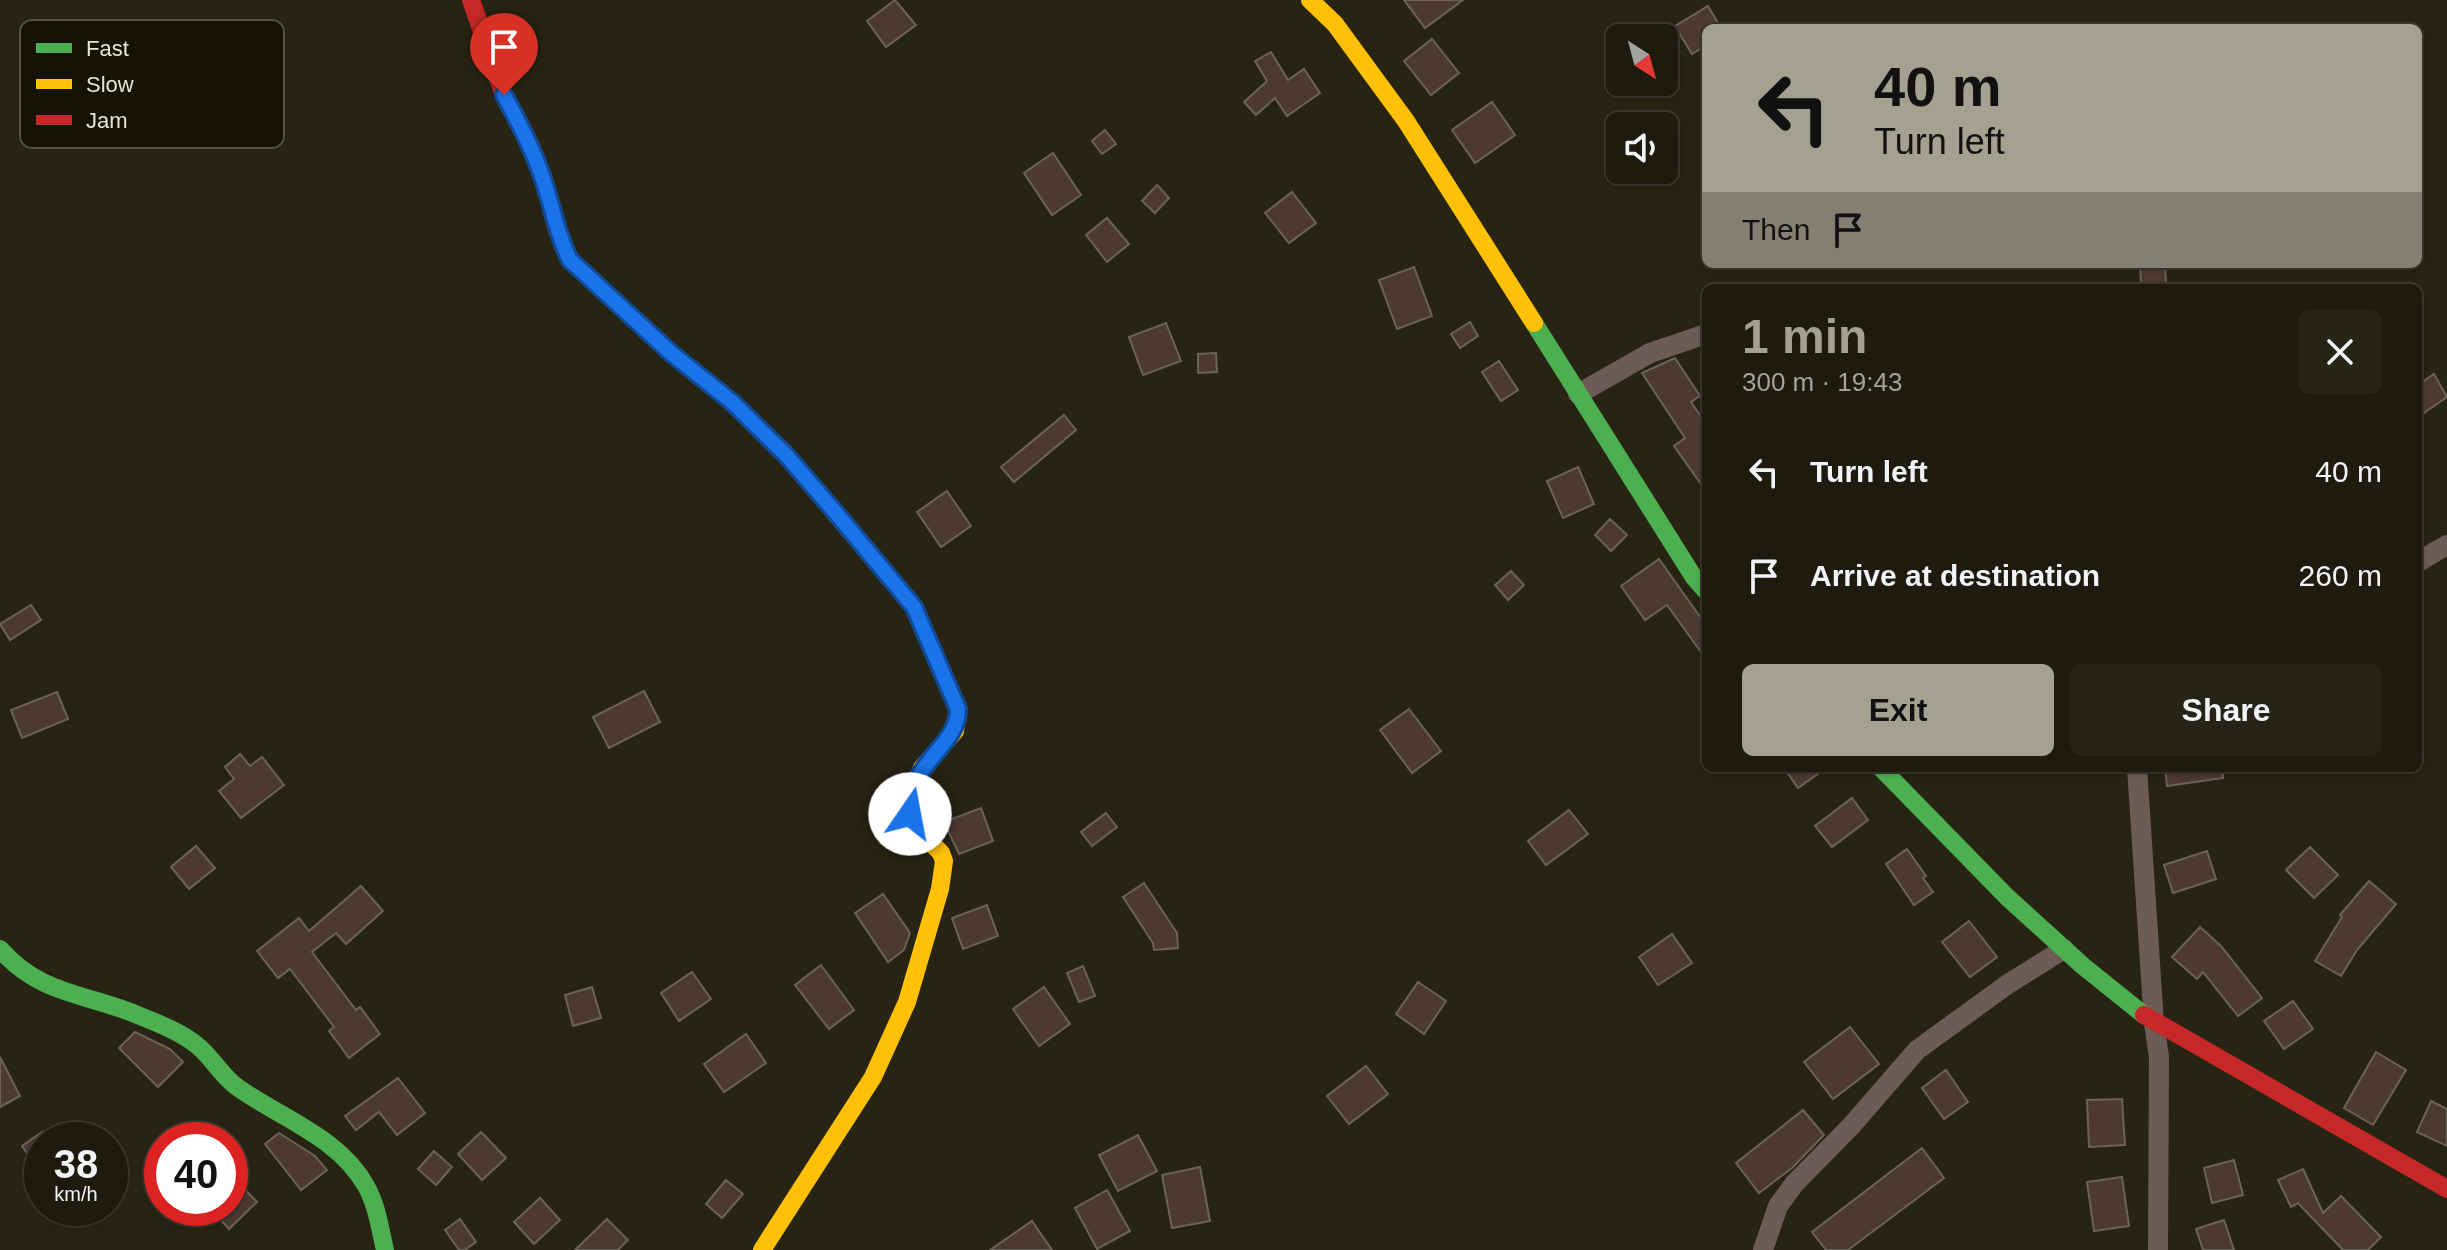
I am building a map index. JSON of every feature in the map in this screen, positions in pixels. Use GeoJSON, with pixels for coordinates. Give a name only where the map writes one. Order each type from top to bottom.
{"type":"FeatureCollection","features":[{"type":"Feature","properties":{"kind":"street"},"geometry":{"type":"LineString","coordinates":[[471,0],[504,95],[531,146],[545,183],[557,230],[570,260],[671,353],[732,402],[786,455],[914,607],[958,709],[955,731],[922,768],[910,798],[910,814],[917,828],[941,853],[944,861],[940,889],[907,1002],[873,1077],[762,1250]]}},
{"type":"Feature","properties":{"kind":"street"},"geometry":{"type":"LineString","coordinates":[[1310,0],[1335,24],[1406,121],[1634,486],[1702,586]]}},
{"type":"Feature","properties":{"kind":"street"},"geometry":{"type":"LineString","coordinates":[[1578,394],[1650,353],[1702,335]]}},
{"type":"Feature","properties":{"kind":"street"},"geometry":{"type":"LineString","coordinates":[[2422,560],[2447,545]]}},
{"type":"Feature","properties":{"kind":"street"},"geometry":{"type":"LineString","coordinates":[[1885,772],[2007,897],[2154,1023],[2447,1189]]}},
{"type":"Feature","properties":{"kind":"street"},"geometry":{"type":"LineString","coordinates":[[2137,772],[2154,1023],[2159,1057],[2158,1250]]}},
{"type":"Feature","properties":{"kind":"street"},"geometry":{"type":"LineString","coordinates":[[0,949],[20,970],[40,984],[122,1009],[196,1045],[235,1086],[272,1106],[334,1150],[365,1183],[385,1250]]}},
{"type":"Feature","properties":{"kind":"street"},"geometry":{"type":"LineString","coordinates":[[1763,1250],[1778,1206],[1795,1183],[1852,1125],[1917,1050],[2008,984],[2064,949]]}},
{"type":"Feature","properties":{"kind":"building"},"geometry":{"type":"Polygon","coordinates":[[[895,0],[916,25],[886,47],[867,21],[895,0]]]}},
{"type":"Feature","properties":{"kind":"building"},"geometry":{"type":"Polygon","coordinates":[[[1404,0],[1463,0],[1425,28],[1404,0]]]}},
{"type":"Feature","properties":{"kind":"building"},"geometry":{"type":"Polygon","coordinates":[[[1708,6],[1719,24],[1702,24],[1702,48],[1692,54],[1678,31],[1678,24],[1708,6]]]}},
{"type":"Feature","properties":{"kind":"building"},"geometry":{"type":"Polygon","coordinates":[[[1432,39],[1459,73],[1431,95],[1404,61],[1432,39]]]}},
{"type":"Feature","properties":{"kind":"building"},"geometry":{"type":"Polygon","coordinates":[[[1271,52],[1288,80],[1304,69],[1320,93],[1287,116],[1275,98],[1256,115],[1244,102],[1267,81],[1255,61],[1271,52]]]}},
{"type":"Feature","properties":{"kind":"building"},"geometry":{"type":"Polygon","coordinates":[[[1492,102],[1515,135],[1475,163],[1452,130],[1492,102]]]}},
{"type":"Feature","properties":{"kind":"building"},"geometry":{"type":"Polygon","coordinates":[[[1105,130],[1116,144],[1102,154],[1092,141],[1105,130]]]}},
{"type":"Feature","properties":{"kind":"building"},"geometry":{"type":"Polygon","coordinates":[[[1053,153],[1081,195],[1052,215],[1024,173],[1053,153]]]}},
{"type":"Feature","properties":{"kind":"building"},"geometry":{"type":"Polygon","coordinates":[[[1157,185],[1169,198],[1155,213],[1142,201],[1157,185]]]}},
{"type":"Feature","properties":{"kind":"building"},"geometry":{"type":"Polygon","coordinates":[[[1292,192],[1316,223],[1289,243],[1265,213],[1292,192]]]}},
{"type":"Feature","properties":{"kind":"building"},"geometry":{"type":"Polygon","coordinates":[[[1107,218],[1129,244],[1107,262],[1086,235],[1107,218]]]}},
{"type":"Feature","properties":{"kind":"building"},"geometry":{"type":"Polygon","coordinates":[[[1414,267],[1432,316],[1397,329],[1379,280],[1414,267]]]}},
{"type":"Feature","properties":{"kind":"building"},"geometry":{"type":"Polygon","coordinates":[[[2140,268],[2165,268],[2166,283],[2141,284],[2140,268]]]}},
{"type":"Feature","properties":{"kind":"building"},"geometry":{"type":"Polygon","coordinates":[[[1470,322],[1478,336],[1460,348],[1451,334],[1470,322]]]}},
{"type":"Feature","properties":{"kind":"building"},"geometry":{"type":"Polygon","coordinates":[[[1166,323],[1181,361],[1143,375],[1129,337],[1166,323]]]}},
{"type":"Feature","properties":{"kind":"building"},"geometry":{"type":"Polygon","coordinates":[[[1216,353],[1217,372],[1198,373],[1198,354],[1216,353]]]}},
{"type":"Feature","properties":{"kind":"building"},"geometry":{"type":"Polygon","coordinates":[[[1675,358],[1700,396],[1691,402],[1702,418],[1702,485],[1674,446],[1685,438],[1642,373],[1675,358]]]}},
{"type":"Feature","properties":{"kind":"building"},"geometry":{"type":"Polygon","coordinates":[[[1499,361],[1518,390],[1501,401],[1482,372],[1499,361]]]}},
{"type":"Feature","properties":{"kind":"building"},"geometry":{"type":"Polygon","coordinates":[[[2434,374],[2447,397],[2422,414],[2422,382],[2434,374]]]}},
{"type":"Feature","properties":{"kind":"building"},"geometry":{"type":"Polygon","coordinates":[[[1064,415],[1076,430],[1014,482],[1001,467],[1064,415]]]}},
{"type":"Feature","properties":{"kind":"building"},"geometry":{"type":"Polygon","coordinates":[[[1578,467],[1594,504],[1563,518],[1547,481],[1578,467]]]}},
{"type":"Feature","properties":{"kind":"building"},"geometry":{"type":"Polygon","coordinates":[[[947,491],[971,526],[941,547],[917,512],[947,491]]]}},
{"type":"Feature","properties":{"kind":"building"},"geometry":{"type":"Polygon","coordinates":[[[1610,519],[1627,535],[1611,551],[1595,535],[1610,519]]]}},
{"type":"Feature","properties":{"kind":"building"},"geometry":{"type":"Polygon","coordinates":[[[1659,559],[1702,619],[1702,653],[1667,605],[1645,620],[1621,586],[1659,559]]]}},
{"type":"Feature","properties":{"kind":"building"},"geometry":{"type":"Polygon","coordinates":[[[1511,571],[1524,585],[1508,600],[1495,585],[1511,571]]]}},
{"type":"Feature","properties":{"kind":"building"},"geometry":{"type":"Polygon","coordinates":[[[31,605],[41,620],[10,640],[0,624],[31,605]]]}},
{"type":"Feature","properties":{"kind":"building"},"geometry":{"type":"Polygon","coordinates":[[[644,691],[660,722],[609,748],[593,717],[644,691]]]}},
{"type":"Feature","properties":{"kind":"building"},"geometry":{"type":"Polygon","coordinates":[[[57,692],[68,719],[22,738],[11,710],[57,692]]]}},
{"type":"Feature","properties":{"kind":"building"},"geometry":{"type":"Polygon","coordinates":[[[1409,709],[1441,751],[1412,773],[1380,730],[1409,709]]]}},
{"type":"Feature","properties":{"kind":"building"},"geometry":{"type":"Polygon","coordinates":[[[240,754],[250,766],[262,757],[284,785],[241,818],[219,791],[234,779],[225,767],[240,754]]]}},
{"type":"Feature","properties":{"kind":"building"},"geometry":{"type":"Polygon","coordinates":[[[1787,772],[1820,772],[1798,788],[1787,772]]]}},
{"type":"Feature","properties":{"kind":"building"},"geometry":{"type":"Polygon","coordinates":[[[2165,772],[2223,772],[2223,778],[2167,786],[2165,772]]]}},
{"type":"Feature","properties":{"kind":"building"},"geometry":{"type":"Polygon","coordinates":[[[1852,798],[1868,820],[1832,847],[1815,826],[1852,798]]]}},
{"type":"Feature","properties":{"kind":"building"},"geometry":{"type":"Polygon","coordinates":[[[981,808],[993,841],[959,854],[944,822],[981,808]]]}},
{"type":"Feature","properties":{"kind":"building"},"geometry":{"type":"Polygon","coordinates":[[[1569,810],[1588,834],[1546,865],[1528,841],[1569,810]]]}},
{"type":"Feature","properties":{"kind":"building"},"geometry":{"type":"Polygon","coordinates":[[[1106,813],[1117,827],[1092,846],[1081,832],[1106,813]]]}},
{"type":"Feature","properties":{"kind":"building"},"geometry":{"type":"Polygon","coordinates":[[[196,846],[215,868],[189,889],[171,867],[196,846]]]}},
{"type":"Feature","properties":{"kind":"building"},"geometry":{"type":"Polygon","coordinates":[[[2310,847],[2338,875],[2314,898],[2286,870],[2310,847]]]}},
{"type":"Feature","properties":{"kind":"building"},"geometry":{"type":"Polygon","coordinates":[[[1907,849],[1933,892],[1914,905],[1886,864],[1907,849]]]}},
{"type":"Feature","properties":{"kind":"building"},"geometry":{"type":"Polygon","coordinates":[[[2207,851],[2216,879],[2173,893],[2164,865],[2207,851]]]}},
{"type":"Feature","properties":{"kind":"building"},"geometry":{"type":"Polygon","coordinates":[[[2369,881],[2396,904],[2357,950],[2341,976],[2315,961],[2342,917],[2340,915],[2369,881]]]}},
{"type":"Feature","properties":{"kind":"building"},"geometry":{"type":"Polygon","coordinates":[[[1144,883],[1177,933],[1178,948],[1154,950],[1153,943],[1123,897],[1144,883]]]}},
{"type":"Feature","properties":{"kind":"building"},"geometry":{"type":"Polygon","coordinates":[[[361,886],[383,911],[346,944],[336,933],[312,952],[356,1010],[360,1007],[380,1034],[349,1058],[329,1031],[334,1027],[290,969],[278,978],[257,951],[299,918],[309,931],[361,886]]]}},
{"type":"Feature","properties":{"kind":"building"},"geometry":{"type":"Polygon","coordinates":[[[883,894],[910,933],[904,950],[888,962],[855,913],[883,894]]]}},
{"type":"Feature","properties":{"kind":"building"},"geometry":{"type":"Polygon","coordinates":[[[987,905],[998,936],[963,949],[952,918],[987,905]]]}},
{"type":"Feature","properties":{"kind":"building"},"geometry":{"type":"Polygon","coordinates":[[[1969,921],[1997,957],[1970,977],[1942,942],[1969,921]]]}},
{"type":"Feature","properties":{"kind":"building"},"geometry":{"type":"Polygon","coordinates":[[[2200,927],[2221,946],[2262,998],[2238,1016],[2203,972],[2197,979],[2172,957],[2200,927]]]}},
{"type":"Feature","properties":{"kind":"building"},"geometry":{"type":"Polygon","coordinates":[[[1672,934],[1692,963],[1658,985],[1639,957],[1672,934]]]}},
{"type":"Feature","properties":{"kind":"building"},"geometry":{"type":"Polygon","coordinates":[[[821,965],[854,1010],[829,1029],[795,985],[821,965]]]}},
{"type":"Feature","properties":{"kind":"building"},"geometry":{"type":"Polygon","coordinates":[[[1083,966],[1095,996],[1079,1002],[1067,973],[1083,966]]]}},
{"type":"Feature","properties":{"kind":"building"},"geometry":{"type":"Polygon","coordinates":[[[692,972],[711,999],[679,1021],[661,993],[692,972]]]}},
{"type":"Feature","properties":{"kind":"building"},"geometry":{"type":"Polygon","coordinates":[[[1418,982],[1446,1001],[1424,1034],[1396,1014],[1418,982]]]}},
{"type":"Feature","properties":{"kind":"building"},"geometry":{"type":"Polygon","coordinates":[[[592,987],[601,1018],[573,1026],[565,995],[592,987]]]}},
{"type":"Feature","properties":{"kind":"building"},"geometry":{"type":"Polygon","coordinates":[[[1044,987],[1070,1024],[1039,1046],[1013,1009],[1044,987]]]}},
{"type":"Feature","properties":{"kind":"building"},"geometry":{"type":"Polygon","coordinates":[[[2293,1001],[2313,1029],[2284,1049],[2264,1021],[2293,1001]]]}},
{"type":"Feature","properties":{"kind":"building"},"geometry":{"type":"Polygon","coordinates":[[[1850,1027],[1879,1064],[1833,1099],[1804,1062],[1850,1027]]]}},
{"type":"Feature","properties":{"kind":"building"},"geometry":{"type":"Polygon","coordinates":[[[135,1032],[170,1049],[183,1062],[158,1087],[119,1048],[135,1032]]]}},
{"type":"Feature","properties":{"kind":"building"},"geometry":{"type":"Polygon","coordinates":[[[746,1034],[766,1063],[724,1092],[704,1064],[746,1034]]]}},
{"type":"Feature","properties":{"kind":"building"},"geometry":{"type":"Polygon","coordinates":[[[2376,1052],[2406,1070],[2373,1125],[2344,1108],[2376,1052]]]}},
{"type":"Feature","properties":{"kind":"building"},"geometry":{"type":"Polygon","coordinates":[[[0,1057],[20,1096],[0,1107],[0,1057]]]}},
{"type":"Feature","properties":{"kind":"building"},"geometry":{"type":"Polygon","coordinates":[[[1366,1066],[1388,1094],[1349,1124],[1327,1096],[1366,1066]]]}},
{"type":"Feature","properties":{"kind":"building"},"geometry":{"type":"Polygon","coordinates":[[[1946,1070],[1968,1102],[1944,1119],[1922,1088],[1946,1070]]]}},
{"type":"Feature","properties":{"kind":"building"},"geometry":{"type":"Polygon","coordinates":[[[398,1078],[425,1113],[397,1135],[379,1112],[356,1130],[345,1116],[398,1078]]]}},
{"type":"Feature","properties":{"kind":"building"},"geometry":{"type":"Polygon","coordinates":[[[2122,1099],[2125,1145],[2089,1147],[2087,1100],[2122,1099]]]}},
{"type":"Feature","properties":{"kind":"building"},"geometry":{"type":"Polygon","coordinates":[[[2431,1101],[2447,1109],[2447,1146],[2417,1132],[2431,1101]]]}},
{"type":"Feature","properties":{"kind":"building"},"geometry":{"type":"Polygon","coordinates":[[[1803,1110],[1824,1135],[1792,1168],[1759,1193],[1736,1163],[1803,1110]]]}},
{"type":"Feature","properties":{"kind":"building"},"geometry":{"type":"Polygon","coordinates":[[[481,1132],[506,1158],[482,1180],[458,1154],[481,1132]]]}},
{"type":"Feature","properties":{"kind":"building"},"geometry":{"type":"Polygon","coordinates":[[[279,1133],[315,1156],[327,1170],[301,1190],[265,1144],[279,1133]]]}},
{"type":"Feature","properties":{"kind":"building"},"geometry":{"type":"Polygon","coordinates":[[[1138,1135],[1157,1171],[1118,1191],[1099,1155],[1138,1135]]]}},
{"type":"Feature","properties":{"kind":"building"},"geometry":{"type":"Polygon","coordinates":[[[1922,1148],[1944,1178],[1848,1250],[1826,1250],[1812,1232],[1922,1148]]]}},
{"type":"Feature","properties":{"kind":"building"},"geometry":{"type":"Polygon","coordinates":[[[434,1151],[452,1167],[436,1185],[418,1169],[434,1151]]]}},
{"type":"Feature","properties":{"kind":"building"},"geometry":{"type":"Polygon","coordinates":[[[2234,1160],[2243,1195],[2212,1203],[2204,1168],[2234,1160]]]}},
{"type":"Feature","properties":{"kind":"building"},"geometry":{"type":"Polygon","coordinates":[[[1200,1167],[1210,1221],[1172,1228],[1162,1175],[1200,1167]]]}},
{"type":"Feature","properties":{"kind":"building"},"geometry":{"type":"Polygon","coordinates":[[[2303,1169],[2323,1213],[2341,1196],[2381,1237],[2368,1250],[2343,1250],[2298,1203],[2291,1207],[2278,1180],[2303,1169]]]}},
{"type":"Feature","properties":{"kind":"building"},"geometry":{"type":"Polygon","coordinates":[[[2122,1177],[2129,1226],[2094,1231],[2087,1182],[2122,1177]]]}},
{"type":"Feature","properties":{"kind":"building"},"geometry":{"type":"Polygon","coordinates":[[[726,1180],[743,1194],[722,1218],[706,1204],[726,1180]]]}},
{"type":"Feature","properties":{"kind":"building"},"geometry":{"type":"Polygon","coordinates":[[[1107,1190],[1130,1231],[1097,1249],[1075,1208],[1107,1190]]]}},
{"type":"Feature","properties":{"kind":"building"},"geometry":{"type":"Polygon","coordinates":[[[248,1193],[257,1202],[248,1211],[248,1193]]]}},
{"type":"Feature","properties":{"kind":"building"},"geometry":{"type":"Polygon","coordinates":[[[540,1198],[560,1220],[534,1244],[514,1222],[540,1198]]]}},
{"type":"Feature","properties":{"kind":"building"},"geometry":{"type":"Polygon","coordinates":[[[460,1219],[476,1242],[465,1250],[459,1250],[445,1230],[460,1219]]]}},
{"type":"Feature","properties":{"kind":"building"},"geometry":{"type":"Polygon","coordinates":[[[607,1219],[628,1240],[618,1250],[575,1250],[607,1219]]]}},
{"type":"Feature","properties":{"kind":"building"},"geometry":{"type":"Polygon","coordinates":[[[2224,1220],[2234,1250],[2203,1250],[2196,1229],[2224,1220]]]}},
{"type":"Feature","properties":{"kind":"building"},"geometry":{"type":"Polygon","coordinates":[[[1032,1221],[1052,1250],[990,1250],[1032,1221]]]}},
{"type":"Feature","properties":{"kind":"traffic: fast"},"geometry":{"type":"LineString","coordinates":[[567,253],[570,260],[671,353],[732,402],[786,455],[914,607],[941,669]]}},
{"type":"Feature","properties":{"kind":"traffic: fast"},"geometry":{"type":"LineString","coordinates":[[1534,323],[1702,586]]}},
{"type":"Feature","properties":{"kind":"traffic: fast"},"geometry":{"type":"LineString","coordinates":[[1885,772],[2007,897],[2083,966],[2144,1015]]}},
{"type":"Feature","properties":{"kind":"traffic: fast"},"geometry":{"type":"LineString","coordinates":[[0,949],[48,985],[120,1008],[186,1037],[237,1087],[325,1141],[354,1169],[370,1193],[385,1250]]}},
{"type":"Feature","properties":{"kind":"traffic: slow"},"geometry":{"type":"LineString","coordinates":[[1310,0],[1335,24],[1406,121],[1534,323]]}},
{"type":"Feature","properties":{"kind":"traffic: slow"},"geometry":{"type":"LineString","coordinates":[[762,1250],[873,1077],[907,1002],[940,889],[944,861],[941,853],[917,828],[910,814],[910,798],[922,768],[955,731],[958,709],[941,669]]}},
{"type":"Feature","properties":{"kind":"traffic: jam"},"geometry":{"type":"LineString","coordinates":[[471,0],[504,95],[531,146],[567,253]]}},
{"type":"Feature","properties":{"kind":"traffic: jam"},"geometry":{"type":"LineString","coordinates":[[2144,1015],[2447,1189]]}},
{"type":"Feature","properties":{"kind":"route"},"geometry":{"type":"LineString","coordinates":[[504,95],[531,146],[545,183],[557,230],[570,260],[671,353],[732,402],[786,455],[914,607],[958,709],[958,721],[955,731],[922,768],[913,786],[910,814]]}}]}
